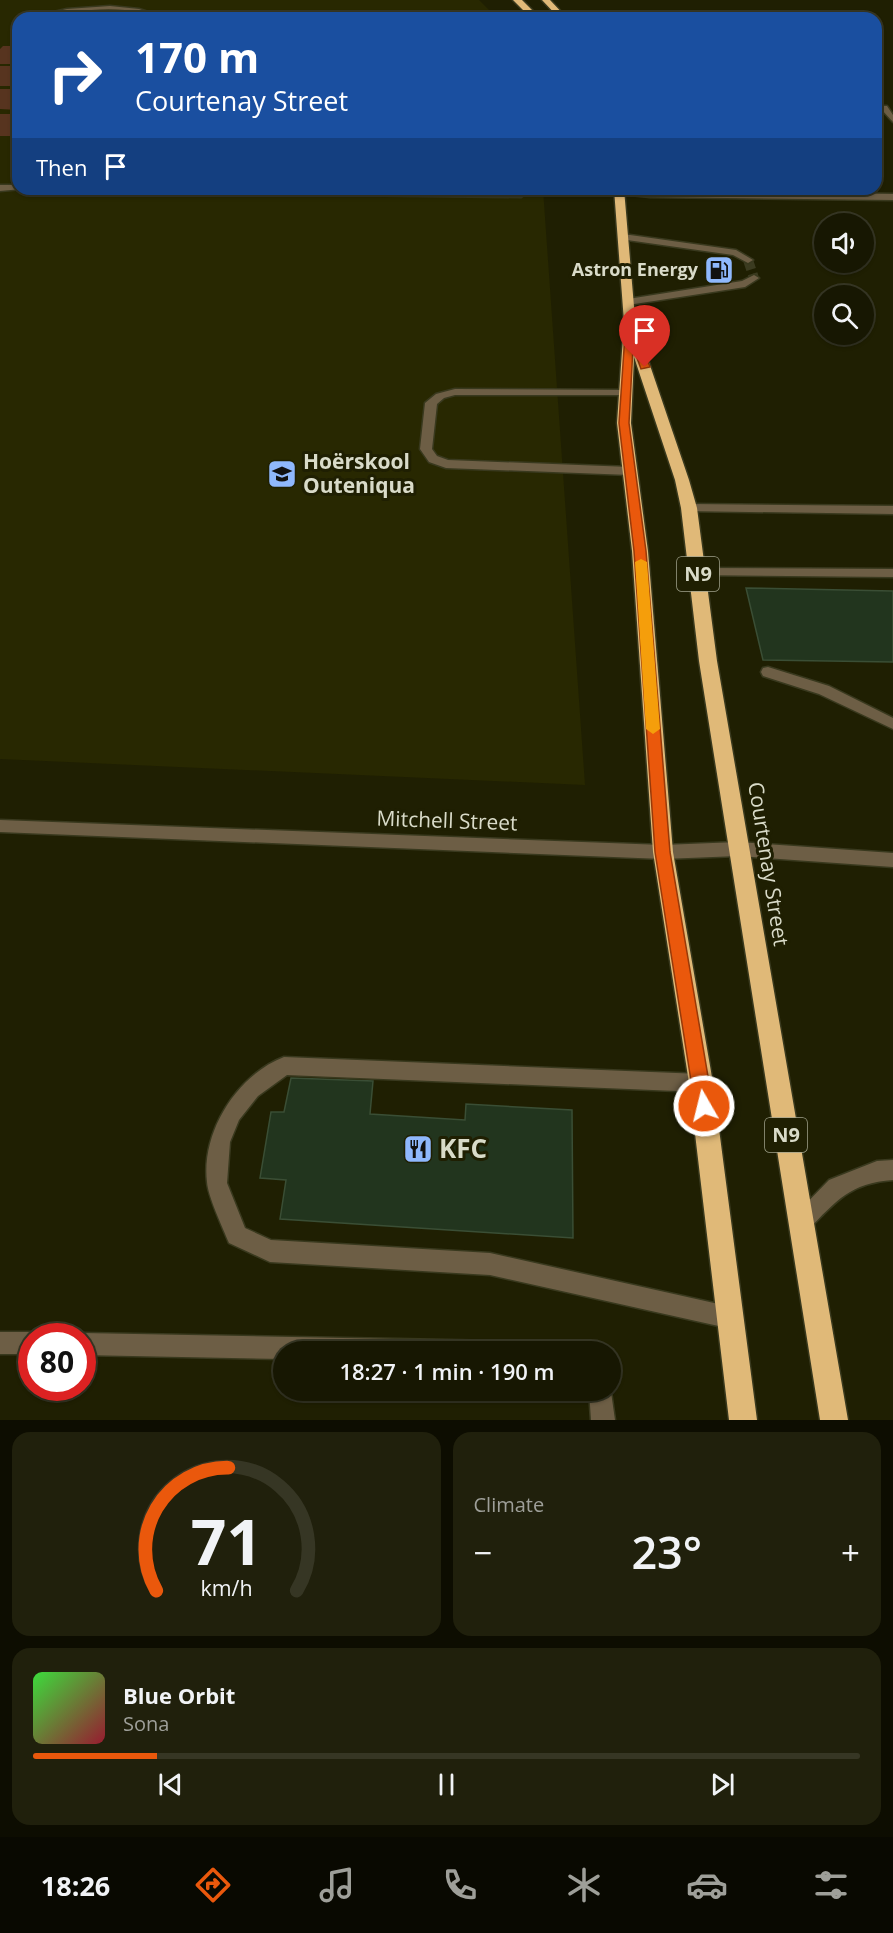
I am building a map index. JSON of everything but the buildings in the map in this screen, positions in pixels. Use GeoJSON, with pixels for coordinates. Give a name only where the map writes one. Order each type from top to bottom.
{"type":"FeatureCollection","features":[{"type":"Feature","properties":{"kind":"highway"},"geometry":{"type":"LineString","coordinates":[[517,0],[530,12]]}},
{"type":"Feature","properties":{"kind":"highway"},"geometry":{"type":"LineString","coordinates":[[546,0],[557,12]]}},
{"type":"Feature","properties":{"kind":"highway","name":"Courtenay Street"},"geometry":{"type":"LineString","coordinates":[[620,195],[630,322],[624,423],[640,551],[663,852],[701,1083],[743,1420]]}},
{"type":"Feature","properties":{"kind":"highway","name":"Courtenay Street"},"geometry":{"type":"LineString","coordinates":[[630,322],[689,508],[708,661],[834,1420]]}},
{"type":"Feature","properties":{"kind":"street"},"geometry":{"type":"LineString","coordinates":[[65,12],[120,8],[139,9],[146,12]]}},
{"type":"Feature","properties":{"kind":"street"},"geometry":{"type":"LineString","coordinates":[[884,108],[893,120]]}},
{"type":"Feature","properties":{"kind":"street"},"geometry":{"type":"LineString","coordinates":[[731,195],[893,197]]}},
{"type":"Feature","properties":{"kind":"street"},"geometry":{"type":"LineString","coordinates":[[623,237],[736,253],[748,260]]}},
{"type":"Feature","properties":{"kind":"street"},"geometry":{"type":"LineString","coordinates":[[628,302],[745,284],[754,278]]}},
{"type":"Feature","properties":{"kind":"street"},"geometry":{"type":"LineString","coordinates":[[626,392],[455,392],[440,396],[431,404],[426,449],[433,459],[447,464],[630,471]]}},
{"type":"Feature","properties":{"kind":"street"},"geometry":{"type":"LineString","coordinates":[[689,508],[893,510]]}},
{"type":"Feature","properties":{"kind":"street"},"geometry":{"type":"LineString","coordinates":[[698,572],[893,573]]}},
{"type":"Feature","properties":{"kind":"street"},"geometry":{"type":"LineString","coordinates":[[768,672],[824,690],[893,724]]}},
{"type":"Feature","properties":{"kind":"street","name":"Mitchell Street"},"geometry":{"type":"LineString","coordinates":[[0,826],[663,852],[738,849],[893,860]]}},
{"type":"Feature","properties":{"kind":"street"},"geometry":{"type":"LineString","coordinates":[[701,1083],[284,1066],[251,1090],[232,1114],[220,1142],[218,1183],[237,1235],[270,1251],[490,1264],[732,1318]]}},
{"type":"Feature","properties":{"kind":"street"},"geometry":{"type":"LineString","coordinates":[[801,1224],[836,1187],[877,1171],[893,1170]]}},
{"type":"Feature","properties":{"kind":"street"},"geometry":{"type":"LineString","coordinates":[[0,1343],[18,1343]]}},
{"type":"Feature","properties":{"kind":"street"},"geometry":{"type":"LineString","coordinates":[[96,1344],[273,1348]]}},
{"type":"Feature","properties":{"kind":"street"},"geometry":{"type":"LineString","coordinates":[[602,1401],[603,1420]]}},
{"type":"Feature","properties":{"kind":"shaded area","name":"Hoërskool Outeniqua"},"geometry":{"type":"Polygon","coordinates":[[[0,0],[479,0],[491,12],[12,12],[12,195],[543,195],[585,785],[0,759],[0,0]]]}},
{"type":"Feature","properties":{"kind":"shaded area"},"geometry":{"type":"Polygon","coordinates":[[[3,46],[12,46],[12,64],[0,64],[0,49],[3,46]]]}},
{"type":"Feature","properties":{"kind":"shaded area"},"geometry":{"type":"Polygon","coordinates":[[[0,66],[12,66],[12,86],[0,86],[0,66]]]}},
{"type":"Feature","properties":{"kind":"shaded area"},"geometry":{"type":"Polygon","coordinates":[[[0,89],[12,89],[12,110],[0,109],[0,89]]]}},
{"type":"Feature","properties":{"kind":"shaded area"},"geometry":{"type":"Polygon","coordinates":[[[0,114],[12,114],[12,136],[0,136],[0,114]]]}},
{"type":"Feature","properties":{"kind":"tunnel"},"geometry":{"type":"LineString","coordinates":[[748,260],[754,278]]}},
{"type":"Feature","properties":{"kind":"slow traffic"},"geometry":{"type":"LineString","coordinates":[[641,562],[653,729]]}},
{"type":"Feature","properties":{"kind":"place","name":"Astron Energy"},"geometry":{"type":"Point","coordinates":[719,270]}},
{"type":"Feature","properties":{"kind":"place","name":"Hoërskool Outeniqua"},"geometry":{"type":"Point","coordinates":[282,474]}},
{"type":"Feature","properties":{"kind":"place","name":"KFC"},"geometry":{"type":"Point","coordinates":[418,1149]}},
{"type":"Feature","properties":{"kind":"route"},"geometry":{"type":"LineString","coordinates":[[645,367],[630,322],[624,423],[640,551],[663,852],[704,1106]]}}]}
